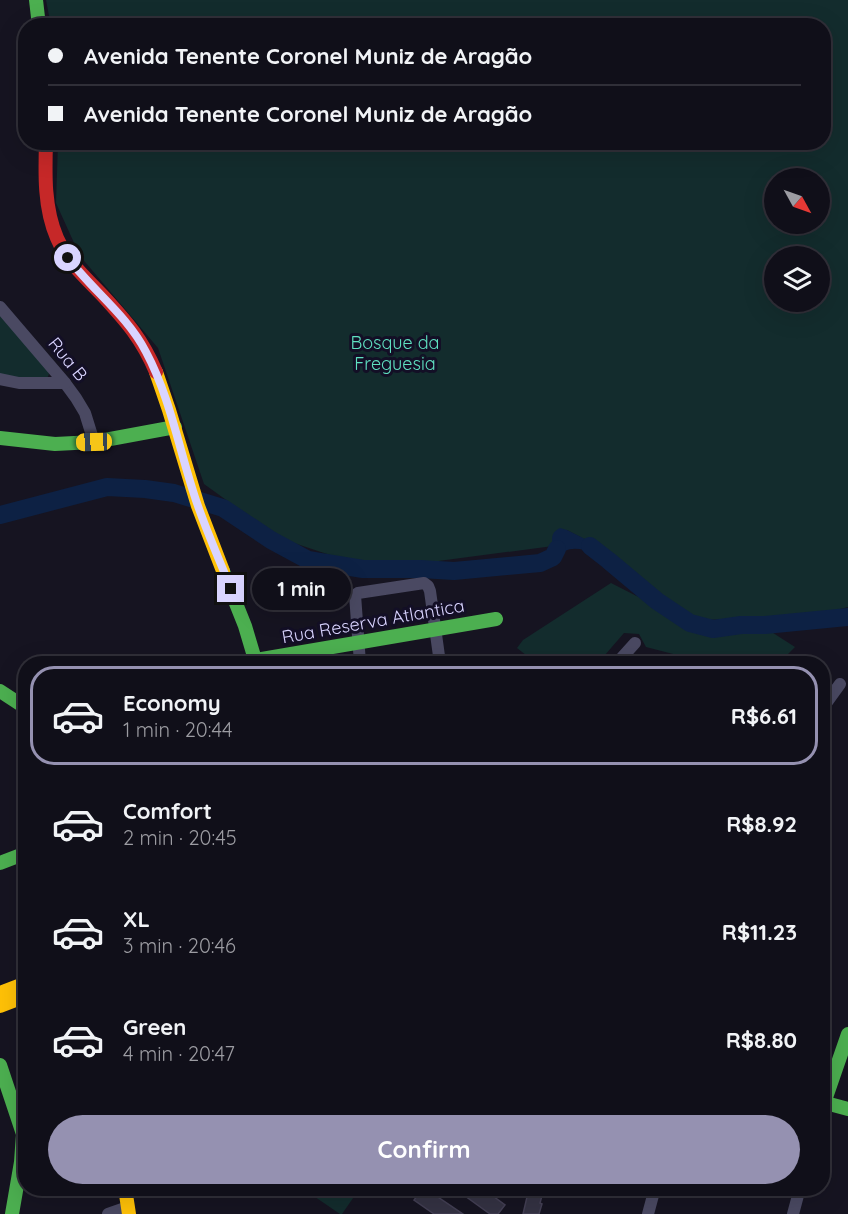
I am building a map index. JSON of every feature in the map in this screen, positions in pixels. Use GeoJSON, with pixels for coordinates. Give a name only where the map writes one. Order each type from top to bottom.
{"type":"FeatureCollection","features":[{"type":"Feature","properties":{"kind":"street"},"geometry":{"type":"LineString","coordinates":[[36,0],[38,18]]}},
{"type":"Feature","properties":{"kind":"street"},"geometry":{"type":"LineString","coordinates":[[46,150],[45,188],[48,211],[59,243],[75,267],[136,334],[147,353],[175,427],[198,506],[249,631],[255,656]]}},
{"type":"Feature","properties":{"kind":"street","name":"Rua B"},"geometry":{"type":"LineString","coordinates":[[0,306],[65,382],[85,413],[94,442]]}},
{"type":"Feature","properties":{"kind":"street"},"geometry":{"type":"LineString","coordinates":[[0,379],[19,383],[65,382]]}},
{"type":"Feature","properties":{"kind":"street"},"geometry":{"type":"LineString","coordinates":[[0,438],[55,444],[94,442],[175,427]]}},
{"type":"Feature","properties":{"kind":"street"},"geometry":{"type":"LineString","coordinates":[[359,656],[355,595],[424,583],[430,591],[439,656]]}},
{"type":"Feature","properties":{"kind":"street","name":"Rua Reserva Atlantica"},"geometry":{"type":"LineString","coordinates":[[287,656],[496,619]]}},
{"type":"Feature","properties":{"kind":"street"},"geometry":{"type":"LineString","coordinates":[[623,656],[635,643]]}},
{"type":"Feature","properties":{"kind":"street"},"geometry":{"type":"LineString","coordinates":[[830,698],[840,684]]}},
{"type":"Feature","properties":{"kind":"street"},"geometry":{"type":"LineString","coordinates":[[0,691],[18,703]]}},
{"type":"Feature","properties":{"kind":"street"},"geometry":{"type":"LineString","coordinates":[[0,863],[18,856]]}},
{"type":"Feature","properties":{"kind":"street"},"geometry":{"type":"LineString","coordinates":[[0,993],[18,986]]}},
{"type":"Feature","properties":{"kind":"street"},"geometry":{"type":"LineString","coordinates":[[0,1006],[18,999]]}},
{"type":"Feature","properties":{"kind":"street"},"geometry":{"type":"LineString","coordinates":[[830,1084],[848,1034]]}},
{"type":"Feature","properties":{"kind":"street"},"geometry":{"type":"LineString","coordinates":[[0,1065],[18,1119]]}},
{"type":"Feature","properties":{"kind":"street"},"geometry":{"type":"LineString","coordinates":[[830,1105],[848,1109]]}},
{"type":"Feature","properties":{"kind":"street"},"geometry":{"type":"LineString","coordinates":[[12,1214],[18,1179]]}},
{"type":"Feature","properties":{"kind":"street"},"geometry":{"type":"LineString","coordinates":[[108,1214],[129,1211],[126,1196]]}},
{"type":"Feature","properties":{"kind":"street"},"geometry":{"type":"LineString","coordinates":[[648,1214],[653,1196]]}},
{"type":"Feature","properties":{"kind":"street"},"geometry":{"type":"LineString","coordinates":[[793,1214],[798,1196]]}},
{"type":"Feature","properties":{"kind":"green space","name":"Bosque da Freguesia"},"geometry":{"type":"Polygon","coordinates":[[[46,0],[848,0],[848,607],[817,615],[705,620],[674,610],[607,551],[567,530],[553,546],[423,563],[348,561],[279,538],[204,484],[158,348],[80,256],[56,203],[58,150],[831,150],[831,18],[49,18],[46,0]]]}},
{"type":"Feature","properties":{"kind":"green space"},"geometry":{"type":"Polygon","coordinates":[[[0,314],[47,368],[49,374],[46,381],[0,375],[0,314]]]}},
{"type":"Feature","properties":{"kind":"green space"},"geometry":{"type":"Polygon","coordinates":[[[611,583],[664,610],[725,628],[770,631],[795,647],[786,656],[681,656],[646,647],[639,634],[624,633],[604,656],[527,656],[517,648],[523,640],[611,583]]]}},
{"type":"Feature","properties":{"kind":"green space"},"geometry":{"type":"Polygon","coordinates":[[[314,1196],[354,1196],[340,1214],[314,1196]]]}},
{"type":"Feature","properties":{"kind":"water"},"geometry":{"type":"Polygon","coordinates":[[[560,528],[607,550],[608,560],[588,551],[570,549],[554,560],[540,563],[551,555],[553,533],[560,528]]]}},
{"type":"Feature","properties":{"kind":"building"},"geometry":{"type":"Polygon","coordinates":[[[417,1196],[439,1196],[463,1214],[434,1214],[414,1200],[417,1196]]]}},
{"type":"Feature","properties":{"kind":"building"},"geometry":{"type":"Polygon","coordinates":[[[465,1196],[493,1196],[505,1205],[498,1214],[490,1214],[465,1196]]]}},
{"type":"Feature","properties":{"kind":"building"},"geometry":{"type":"Polygon","coordinates":[[[525,1196],[542,1196],[539,1214],[523,1214],[527,1197],[525,1196]]]}},
{"type":"Feature","properties":{"kind":"waterway"},"geometry":{"type":"LineString","coordinates":[[0,515],[107,487],[145,489],[174,493],[223,508],[271,540],[308,560],[363,569],[454,571],[540,563],[553,557],[557,549]]}},
{"type":"Feature","properties":{"kind":"waterway"},"geometry":{"type":"LineString","coordinates":[[590,546],[657,601],[690,623],[713,629],[848,617]]}},
{"type":"Feature","properties":{"kind":"traffic: fast"},"geometry":{"type":"LineString","coordinates":[[36,0],[38,18]]}},
{"type":"Feature","properties":{"kind":"traffic: fast"},"geometry":{"type":"LineString","coordinates":[[0,438],[55,444],[94,442],[175,427]]}},
{"type":"Feature","properties":{"kind":"traffic: fast"},"geometry":{"type":"LineString","coordinates":[[223,571],[245,626],[254,656]]}},
{"type":"Feature","properties":{"kind":"traffic: fast"},"geometry":{"type":"LineString","coordinates":[[279,656],[496,619]]}},
{"type":"Feature","properties":{"kind":"traffic: fast"},"geometry":{"type":"LineString","coordinates":[[0,691],[18,703]]}},
{"type":"Feature","properties":{"kind":"traffic: fast"},"geometry":{"type":"LineString","coordinates":[[0,863],[18,856]]}},
{"type":"Feature","properties":{"kind":"traffic: fast"},"geometry":{"type":"LineString","coordinates":[[830,1086],[848,1034]]}},
{"type":"Feature","properties":{"kind":"traffic: fast"},"geometry":{"type":"LineString","coordinates":[[0,1065],[18,1119]]}},
{"type":"Feature","properties":{"kind":"traffic: fast"},"geometry":{"type":"LineString","coordinates":[[830,1104],[848,1109]]}},
{"type":"Feature","properties":{"kind":"traffic: fast"},"geometry":{"type":"LineString","coordinates":[[12,1214],[18,1179]]}},
{"type":"Feature","properties":{"kind":"traffic: slow"},"geometry":{"type":"LineString","coordinates":[[156,372],[198,506],[223,571]]}},
{"type":"Feature","properties":{"kind":"traffic: slow"},"geometry":{"type":"LineString","coordinates":[[0,993],[18,986]]}},
{"type":"Feature","properties":{"kind":"traffic: slow"},"geometry":{"type":"LineString","coordinates":[[0,1006],[18,999]]}},
{"type":"Feature","properties":{"kind":"traffic: slow"},"geometry":{"type":"LineString","coordinates":[[126,1196],[129,1214]]}},
{"type":"Feature","properties":{"kind":"traffic: jam"},"geometry":{"type":"LineString","coordinates":[[46,150],[48,203],[53,227],[61,247],[71,262],[133,331],[156,372]]}},
{"type":"Feature","properties":{"kind":"route"},"geometry":{"type":"LineString","coordinates":[[68,258],[136,334],[147,353],[175,427],[198,506],[231,589]]}}]}
